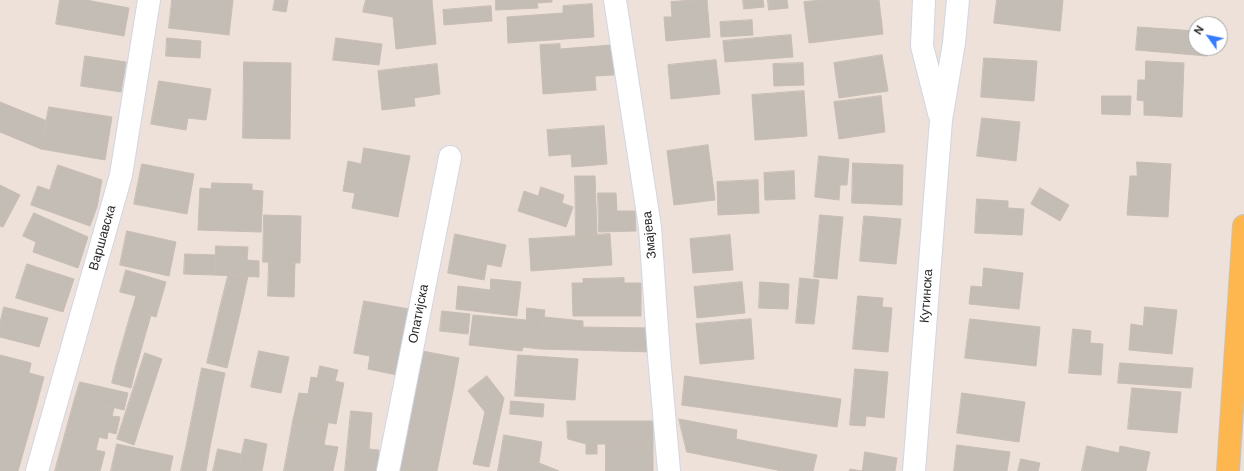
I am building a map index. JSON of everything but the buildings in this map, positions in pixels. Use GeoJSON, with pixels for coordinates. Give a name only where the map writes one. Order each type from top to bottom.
{"type":"FeatureCollection","features":[{"type":"Feature","properties":{"kind":"main road"},"geometry":{"type":"LineString","coordinates":[[1228,471],[1244,226]]}},
{"type":"Feature","properties":{"kind":"street","name":"Варшавска"},"geometry":{"type":"LineString","coordinates":[[37,471],[121,175],[149,0]]}},
{"type":"Feature","properties":{"kind":"street","name":"Змајева"},"geometry":{"type":"LineString","coordinates":[[615,0],[650,227],[658,348],[669,471]]}},
{"type":"Feature","properties":{"kind":"street","name":"Кутинска"},"geometry":{"type":"LineString","coordinates":[[924,0],[922,46],[941,120]]}},
{"type":"Feature","properties":{"kind":"street","name":"Кутинска"},"geometry":{"type":"LineString","coordinates":[[914,471],[941,120],[954,43],[958,0]]}},
{"type":"Feature","properties":{"kind":"street","name":"Опатијска"},"geometry":{"type":"LineString","coordinates":[[388,471],[450,157]]}}]}
